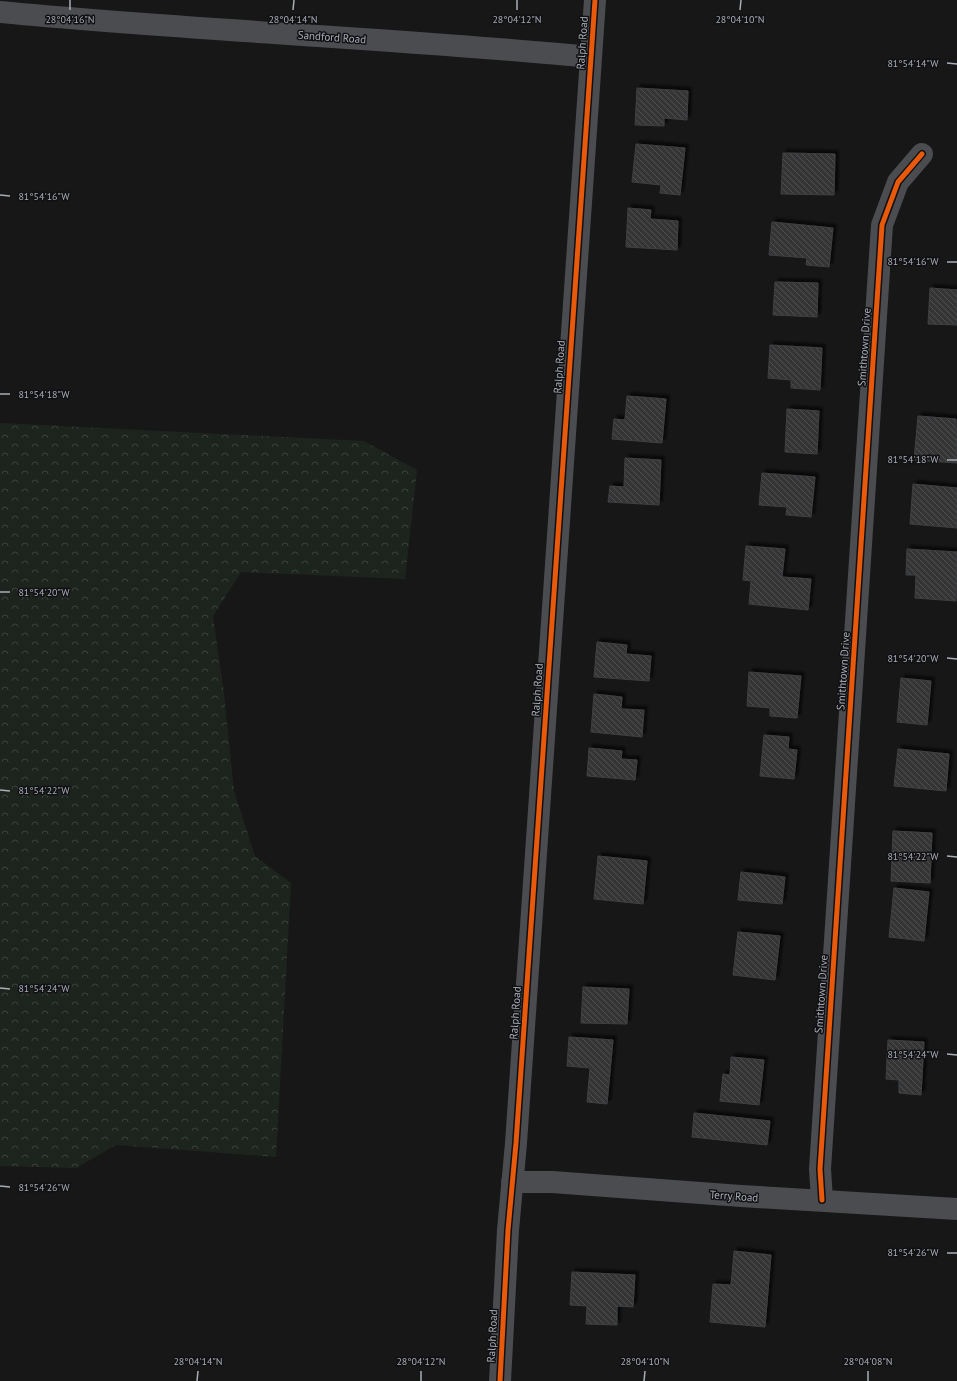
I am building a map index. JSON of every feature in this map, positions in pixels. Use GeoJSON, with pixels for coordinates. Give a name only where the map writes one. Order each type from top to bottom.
{"type":"FeatureCollection","features":[{"type":"Feature","properties":{"kind":"street","name":"Ralph Road"},"geometry":{"type":"LineString","coordinates":[[500,1381],[512,1182],[516,1143],[595,0]]}},
{"type":"Feature","properties":{"kind":"street","name":"Sandford Road"},"geometry":{"type":"LineString","coordinates":[[0,12],[503,49],[591,57]]}},
{"type":"Feature","properties":{"kind":"street","name":"Smithtown Drive"},"geometry":{"type":"LineString","coordinates":[[822,1200],[820,1170],[882,226],[898,182],[922,154]]}},
{"type":"Feature","properties":{"kind":"street","name":"Terry Road"},"geometry":{"type":"LineString","coordinates":[[512,1182],[552,1182],[741,1196],[957,1209]]}},
{"type":"Feature","properties":{"kind":"green space"},"geometry":{"type":"Polygon","coordinates":[[[0,423],[364,441],[417,470],[405,579],[241,572],[213,616],[224,693],[234,791],[255,856],[291,883],[276,1157],[116,1145],[76,1168],[0,1166],[0,423]]]}},
{"type":"Feature","properties":{"kind":"building"},"geometry":{"type":"Polygon","coordinates":[[[637,88],[688,91],[687,120],[664,118],[664,126],[635,125],[637,88]]]}},
{"type":"Feature","properties":{"kind":"building"},"geometry":{"type":"Polygon","coordinates":[[[636,144],[685,148],[680,195],[660,193],[661,185],[632,182],[636,144]]]}},
{"type":"Feature","properties":{"kind":"building"},"geometry":{"type":"Polygon","coordinates":[[[783,153],[835,154],[834,195],[781,194],[783,153]]]}},
{"type":"Feature","properties":{"kind":"building"},"geometry":{"type":"Polygon","coordinates":[[[628,208],[651,210],[650,219],[678,221],[677,250],[626,247],[628,208]]]}},
{"type":"Feature","properties":{"kind":"building"},"geometry":{"type":"Polygon","coordinates":[[[772,222],[833,228],[829,267],[806,265],[807,258],[769,255],[772,222]]]}},
{"type":"Feature","properties":{"kind":"building"},"geometry":{"type":"Polygon","coordinates":[[[775,282],[818,283],[817,317],[773,315],[775,282]]]}},
{"type":"Feature","properties":{"kind":"building"},"geometry":{"type":"Polygon","coordinates":[[[930,288],[957,290],[957,325],[928,324],[930,288]]]}},
{"type":"Feature","properties":{"kind":"building"},"geometry":{"type":"Polygon","coordinates":[[[770,345],[822,348],[820,390],[791,388],[791,380],[768,378],[770,345]]]}},
{"type":"Feature","properties":{"kind":"building"},"geometry":{"type":"Polygon","coordinates":[[[627,396],[666,399],[662,443],[612,439],[614,419],[625,420],[627,396]]]}},
{"type":"Feature","properties":{"kind":"building"},"geometry":{"type":"Polygon","coordinates":[[[787,409],[819,411],[817,454],[785,452],[787,409]]]}},
{"type":"Feature","properties":{"kind":"building"},"geometry":{"type":"Polygon","coordinates":[[[918,416],[956,419],[957,463],[914,460],[918,416]]]}},
{"type":"Feature","properties":{"kind":"building"},"geometry":{"type":"Polygon","coordinates":[[[625,458],[661,460],[659,505],[608,502],[610,486],[624,487],[625,458]]]}},
{"type":"Feature","properties":{"kind":"building"},"geometry":{"type":"Polygon","coordinates":[[[762,473],[815,477],[811,517],[786,515],[787,507],[759,505],[762,473]]]}},
{"type":"Feature","properties":{"kind":"building"},"geometry":{"type":"Polygon","coordinates":[[[913,484],[957,488],[957,528],[910,524],[913,484]]]}},
{"type":"Feature","properties":{"kind":"building"},"geometry":{"type":"Polygon","coordinates":[[[746,546],[785,549],[782,577],[811,579],[808,610],[749,604],[751,581],[743,580],[746,546]]]}},
{"type":"Feature","properties":{"kind":"building"},"geometry":{"type":"Polygon","coordinates":[[[907,549],[957,552],[956,601],[915,598],[916,575],[906,575],[907,549]]]}},
{"type":"Feature","properties":{"kind":"building"},"geometry":{"type":"Polygon","coordinates":[[[597,642],[627,645],[626,654],[651,656],[649,681],[594,677],[597,642]]]}},
{"type":"Feature","properties":{"kind":"building"},"geometry":{"type":"Polygon","coordinates":[[[749,672],[801,676],[797,718],[770,716],[770,708],[747,706],[749,672]]]}},
{"type":"Feature","properties":{"kind":"building"},"geometry":{"type":"Polygon","coordinates":[[[901,678],[931,681],[927,725],[897,722],[901,678]]]}},
{"type":"Feature","properties":{"kind":"building"},"geometry":{"type":"Polygon","coordinates":[[[594,694],[622,697],[621,709],[644,710],[642,737],[591,732],[594,694]]]}},
{"type":"Feature","properties":{"kind":"building"},"geometry":{"type":"Polygon","coordinates":[[[764,735],[789,737],[788,749],[797,750],[794,779],[760,776],[764,735]]]}},
{"type":"Feature","properties":{"kind":"building"},"geometry":{"type":"Polygon","coordinates":[[[589,748],[622,751],[621,759],[637,760],[635,780],[587,776],[589,748]]]}},
{"type":"Feature","properties":{"kind":"building"},"geometry":{"type":"Polygon","coordinates":[[[898,749],[949,754],[946,791],[894,786],[898,749]]]}},
{"type":"Feature","properties":{"kind":"building"},"geometry":{"type":"Polygon","coordinates":[[[893,831],[932,833],[930,883],[891,881],[893,831]]]}},
{"type":"Feature","properties":{"kind":"building"},"geometry":{"type":"Polygon","coordinates":[[[598,856],[647,861],[643,904],[594,899],[598,856]]]}},
{"type":"Feature","properties":{"kind":"building"},"geometry":{"type":"Polygon","coordinates":[[[741,872],[785,877],[782,904],[738,900],[741,872]]]}},
{"type":"Feature","properties":{"kind":"building"},"geometry":{"type":"Polygon","coordinates":[[[894,888],[929,892],[924,941],[889,937],[894,888]]]}},
{"type":"Feature","properties":{"kind":"building"},"geometry":{"type":"Polygon","coordinates":[[[738,932],[780,936],[775,980],[733,975],[738,932]]]}},
{"type":"Feature","properties":{"kind":"building"},"geometry":{"type":"Polygon","coordinates":[[[583,987],[629,989],[627,1024],[581,1023],[583,987]]]}},
{"type":"Feature","properties":{"kind":"building"},"geometry":{"type":"Polygon","coordinates":[[[569,1037],[613,1040],[607,1104],[587,1102],[590,1068],[567,1066],[569,1037]]]}},
{"type":"Feature","properties":{"kind":"building"},"geometry":{"type":"Polygon","coordinates":[[[888,1040],[924,1042],[921,1095],[899,1093],[899,1080],[886,1079],[888,1040]]]}},
{"type":"Feature","properties":{"kind":"building"},"geometry":{"type":"Polygon","coordinates":[[[731,1057],[764,1060],[759,1105],[720,1101],[723,1074],[730,1075],[731,1057]]]}},
{"type":"Feature","properties":{"kind":"building"},"geometry":{"type":"Polygon","coordinates":[[[694,1113],[770,1121],[767,1145],[692,1137],[694,1113]]]}},
{"type":"Feature","properties":{"kind":"building"},"geometry":{"type":"Polygon","coordinates":[[[734,1251],[771,1255],[765,1327],[710,1322],[713,1284],[731,1285],[734,1251]]]}},
{"type":"Feature","properties":{"kind":"building"},"geometry":{"type":"Polygon","coordinates":[[[572,1272],[635,1275],[633,1307],[617,1306],[617,1325],[586,1324],[587,1306],[570,1305],[572,1272]]]}},
{"type":"Feature","properties":{"kind":"cycle path"},"geometry":{"type":"LineString","coordinates":[[500,1381],[508,1230],[516,1143],[595,0]]}},
{"type":"Feature","properties":{"kind":"cycle path"},"geometry":{"type":"LineString","coordinates":[[822,1200],[820,1169],[882,225],[898,182],[922,154]]}}]}
